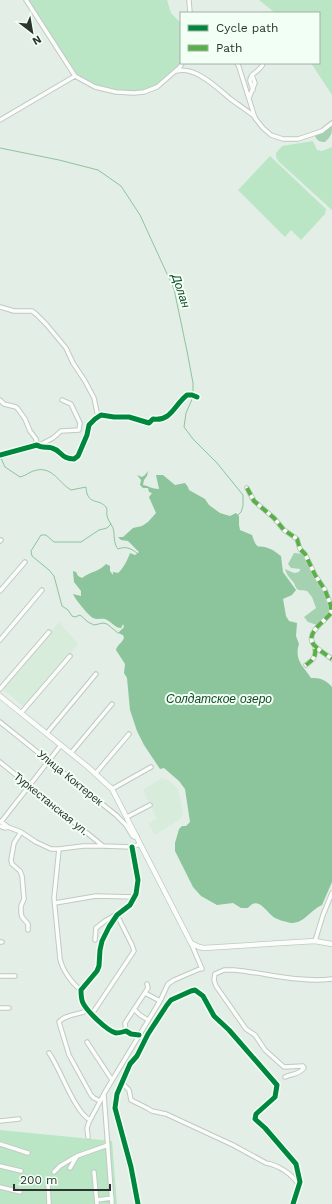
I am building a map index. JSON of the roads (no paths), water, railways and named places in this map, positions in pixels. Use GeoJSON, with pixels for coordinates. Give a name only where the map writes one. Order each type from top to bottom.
{"type":"FeatureCollection","features":[{"type":"Feature","properties":{"kind":"main road"},"geometry":{"type":"LineString","coordinates":[[0,696],[96,773],[112,789],[191,945],[212,948],[315,941],[332,944]]}},
{"type":"Feature","properties":{"kind":"street"},"geometry":{"type":"LineString","coordinates":[[26,0],[75,76],[99,89],[134,93],[152,90],[163,83],[181,64]]}},
{"type":"Feature","properties":{"kind":"street"},"geometry":{"type":"LineString","coordinates":[[189,0],[190,12]]}},
{"type":"Feature","properties":{"kind":"street"},"geometry":{"type":"LineString","coordinates":[[182,64],[184,69]]}},
{"type":"Feature","properties":{"kind":"street"},"geometry":{"type":"LineString","coordinates":[[249,98],[255,81],[252,75],[260,69],[262,64]]}},
{"type":"Feature","properties":{"kind":"street"},"geometry":{"type":"LineString","coordinates":[[238,65],[255,118]]}},
{"type":"Feature","properties":{"kind":"street"},"geometry":{"type":"LineString","coordinates":[[176,71],[184,69],[213,84],[255,118],[271,135],[283,139],[298,139],[311,136],[322,131],[332,123]]}},
{"type":"Feature","properties":{"kind":"street"},"geometry":{"type":"LineString","coordinates":[[0,120],[75,76]]}},
{"type":"Feature","properties":{"kind":"street"},"geometry":{"type":"LineString","coordinates":[[0,306],[14,310],[32,312],[46,324],[66,348],[73,363],[88,386],[94,398],[98,417]]}},
{"type":"Feature","properties":{"kind":"street"},"geometry":{"type":"LineString","coordinates":[[37,446],[52,448],[67,459],[74,459],[78,456],[90,425],[98,417],[129,417],[149,423],[153,419],[159,420],[171,414],[187,395],[197,397]]}},
{"type":"Feature","properties":{"kind":"street"},"geometry":{"type":"LineString","coordinates":[[0,400],[4,404],[16,407],[18,409],[27,422],[30,431],[36,438],[37,446]]}},
{"type":"Feature","properties":{"kind":"street"},"geometry":{"type":"LineString","coordinates":[[0,455],[37,446],[54,438],[61,431],[79,430],[80,423],[71,404],[62,400]]}},
{"type":"Feature","properties":{"kind":"street"},"geometry":{"type":"LineString","coordinates":[[247,488],[254,501],[274,518],[284,530],[297,539],[300,549],[305,554],[315,575],[325,590],[331,606],[331,613],[312,633],[312,641],[316,654],[315,659],[306,665]]}},
{"type":"Feature","properties":{"kind":"street"},"geometry":{"type":"LineString","coordinates":[[0,591],[25,562]]}},
{"type":"Feature","properties":{"kind":"street"},"geometry":{"type":"LineString","coordinates":[[0,640],[42,590]]}},
{"type":"Feature","properties":{"kind":"street"},"geometry":{"type":"LineString","coordinates":[[0,690],[49,632]]}},
{"type":"Feature","properties":{"kind":"street"},"geometry":{"type":"LineString","coordinates":[[315,647],[332,659]]}},
{"type":"Feature","properties":{"kind":"street"},"geometry":{"type":"LineString","coordinates":[[21,713],[70,656]]}},
{"type":"Feature","properties":{"kind":"street"},"geometry":{"type":"LineString","coordinates":[[47,734],[96,674]]}},
{"type":"Feature","properties":{"kind":"street"},"geometry":{"type":"LineString","coordinates":[[71,753],[112,704]]}},
{"type":"Feature","properties":{"kind":"street","name":"Улица Коктерек"},"geometry":{"type":"LineString","coordinates":[[0,722],[116,815],[126,825],[132,835],[134,837],[137,836]]}},
{"type":"Feature","properties":{"kind":"street"},"geometry":{"type":"LineString","coordinates":[[96,773],[129,734]]}},
{"type":"Feature","properties":{"kind":"street"},"geometry":{"type":"LineString","coordinates":[[61,745],[0,823],[21,832],[43,846],[51,849],[103,846],[132,847],[140,844]]}},
{"type":"Feature","properties":{"kind":"street","name":"Туркестанская ул."},"geometry":{"type":"LineString","coordinates":[[0,762],[103,846]]}},
{"type":"Feature","properties":{"kind":"street"},"geometry":{"type":"LineString","coordinates":[[112,789],[151,768]]}},
{"type":"Feature","properties":{"kind":"street"},"geometry":{"type":"LineString","coordinates":[[127,817],[150,805]]}},
{"type":"Feature","properties":{"kind":"street"},"geometry":{"type":"LineString","coordinates":[[21,832],[14,843],[11,860],[22,876],[24,899],[21,906],[21,913],[22,917],[28,924],[28,930]]}},
{"type":"Feature","properties":{"kind":"street"},"geometry":{"type":"LineString","coordinates":[[95,940],[95,930],[98,926],[119,914],[130,905],[135,897],[138,880],[132,847]]}},
{"type":"Feature","properties":{"kind":"street"},"geometry":{"type":"LineString","coordinates":[[59,849],[54,893],[61,962],[71,980],[81,990],[83,1002],[92,1014],[113,1031],[119,1033],[126,1031],[131,1034],[139,1035]]}},
{"type":"Feature","properties":{"kind":"street"},"geometry":{"type":"LineString","coordinates":[[315,941],[323,915],[332,894]]}},
{"type":"Feature","properties":{"kind":"street"},"geometry":{"type":"LineString","coordinates":[[55,903],[96,896],[135,897]]}},
{"type":"Feature","properties":{"kind":"street"},"geometry":{"type":"LineString","coordinates":[[81,990],[97,971],[104,936],[119,914]]}},
{"type":"Feature","properties":{"kind":"street"},"geometry":{"type":"LineString","coordinates":[[92,1014],[134,951],[119,914]]}},
{"type":"Feature","properties":{"kind":"street"},"geometry":{"type":"LineString","coordinates":[[88,1137],[87,1128],[100,1100],[170,982],[202,969],[191,945],[187,950]]}},
{"type":"Feature","properties":{"kind":"street"},"geometry":{"type":"LineString","coordinates":[[285,1077],[301,1072],[304,1068],[303,1066],[284,1067],[265,1050],[259,1040],[246,1030],[224,999],[216,986],[214,980],[215,974],[224,970],[234,970],[299,978],[324,980],[332,979]]}},
{"type":"Feature","properties":{"kind":"street"},"geometry":{"type":"LineString","coordinates":[[0,976],[15,976]]}},
{"type":"Feature","properties":{"kind":"street"},"geometry":{"type":"LineString","coordinates":[[126,1031],[125,1023],[148,988],[147,984]]}},
{"type":"Feature","properties":{"kind":"street"},"geometry":{"type":"LineString","coordinates":[[138,1204],[131,1167],[115,1108],[117,1094],[130,1064],[137,1056],[148,1034],[167,1005],[171,1000],[196,990],[203,996],[214,1016],[229,1030],[277,1085],[275,1097],[256,1114],[255,1119],[265,1128],[296,1164],[300,1182],[293,1204]]}},
{"type":"Feature","properties":{"kind":"street"},"geometry":{"type":"LineString","coordinates":[[145,993],[160,1001]]}},
{"type":"Feature","properties":{"kind":"street"},"geometry":{"type":"LineString","coordinates":[[0,1008],[9,1008]]}},
{"type":"Feature","properties":{"kind":"street"},"geometry":{"type":"LineString","coordinates":[[134,1009],[148,1020]]}},
{"type":"Feature","properties":{"kind":"street"},"geometry":{"type":"LineString","coordinates":[[88,1010],[64,1018],[59,1022],[69,1055],[91,1095],[100,1100]]}},
{"type":"Feature","properties":{"kind":"street"},"geometry":{"type":"LineString","coordinates":[[87,1042],[112,1080]]}},
{"type":"Feature","properties":{"kind":"street"},"geometry":{"type":"LineString","coordinates":[[48,1053],[82,1113],[90,1120]]}},
{"type":"Feature","properties":{"kind":"street"},"geometry":{"type":"LineString","coordinates":[[122,1082],[129,1090],[131,1100],[152,1111],[166,1114],[290,1174],[299,1187]]}},
{"type":"Feature","properties":{"kind":"street"},"geometry":{"type":"LineString","coordinates":[[104,1094],[112,1204]]}},
{"type":"Feature","properties":{"kind":"street"},"geometry":{"type":"LineString","coordinates":[[0,1121],[19,1119]]}},
{"type":"Feature","properties":{"kind":"street"},"geometry":{"type":"LineString","coordinates":[[0,1144],[28,1152]]}},
{"type":"Feature","properties":{"kind":"street"},"geometry":{"type":"LineString","coordinates":[[54,1172],[60,1166],[75,1157],[108,1145]]}},
{"type":"Feature","properties":{"kind":"street"},"geometry":{"type":"LineString","coordinates":[[70,1168],[75,1157]]}},
{"type":"Feature","properties":{"kind":"street"},"geometry":{"type":"LineString","coordinates":[[0,1166],[21,1172]]}},
{"type":"Feature","properties":{"kind":"street"},"geometry":{"type":"LineString","coordinates":[[94,1172],[97,1202],[112,1198]]}},
{"type":"Feature","properties":{"kind":"street"},"geometry":{"type":"LineString","coordinates":[[49,1204],[48,1182],[51,1181]]}},
{"type":"Feature","properties":{"kind":"street"},"geometry":{"type":"LineString","coordinates":[[0,1187],[20,1192]]}},
{"type":"Feature","properties":{"kind":"water","name":"Солдатское озеро"},"geometry":{"type":"Polygon","coordinates":[[[148,471],[143,485],[154,489],[159,489],[156,475],[163,475],[175,485],[185,483],[189,490],[205,499],[209,505],[220,513],[230,516],[236,513],[239,516],[240,530],[252,535],[257,546],[266,547],[281,556],[283,572],[296,590],[292,595],[283,599],[286,616],[289,621],[297,623],[296,636],[299,644],[298,659],[311,678],[317,678],[327,682],[332,687],[332,882],[322,905],[297,922],[292,923],[276,919],[262,906],[256,903],[252,904],[248,908],[241,908],[233,903],[217,905],[201,896],[193,887],[175,851],[175,843],[179,829],[182,826],[186,826],[190,822],[185,789],[179,781],[164,768],[160,769],[144,745],[137,731],[130,710],[127,678],[124,673],[125,664],[116,650],[124,638],[123,635],[118,633],[124,627],[123,624],[121,628],[119,628],[105,619],[93,618],[82,607],[73,594],[81,596],[81,591],[74,582],[73,571],[82,578],[101,569],[106,564],[110,566],[110,571],[113,575],[113,572],[118,573],[122,569],[130,553],[135,555],[139,552],[128,541],[121,540],[118,537],[123,537],[133,528],[142,526],[156,513],[149,497],[152,493],[149,492],[148,488],[143,488],[140,485],[141,480],[137,475],[142,477],[148,471]]]}},
{"type":"Feature","properties":{"kind":"waterway","name":"Долан"},"geometry":{"type":"LineString","coordinates":[[0,148],[59,160],[98,170],[121,186],[140,215],[174,289],[193,383],[193,394]]}},
{"type":"Feature","properties":{"kind":"waterway","name":"Долан"},"geometry":{"type":"LineString","coordinates":[[193,397],[186,413],[184,427],[193,439],[217,463],[243,495],[243,506],[238,515]]}},
{"type":"Feature","properties":{"kind":"waterway"},"geometry":{"type":"LineString","coordinates":[[0,456],[5,467],[20,477],[35,471],[43,470],[52,473],[71,490],[86,487],[89,497],[106,507],[107,516],[113,528],[116,547],[118,549],[128,548],[137,553]]}},
{"type":"Feature","properties":{"kind":"waterway"},"geometry":{"type":"LineString","coordinates":[[111,524],[107,528],[99,530],[81,542],[54,542],[46,535],[41,535],[31,551],[32,556],[54,576],[62,606],[68,610],[72,616],[75,617],[80,615],[94,625],[103,623],[107,624],[118,633]]}}]}
